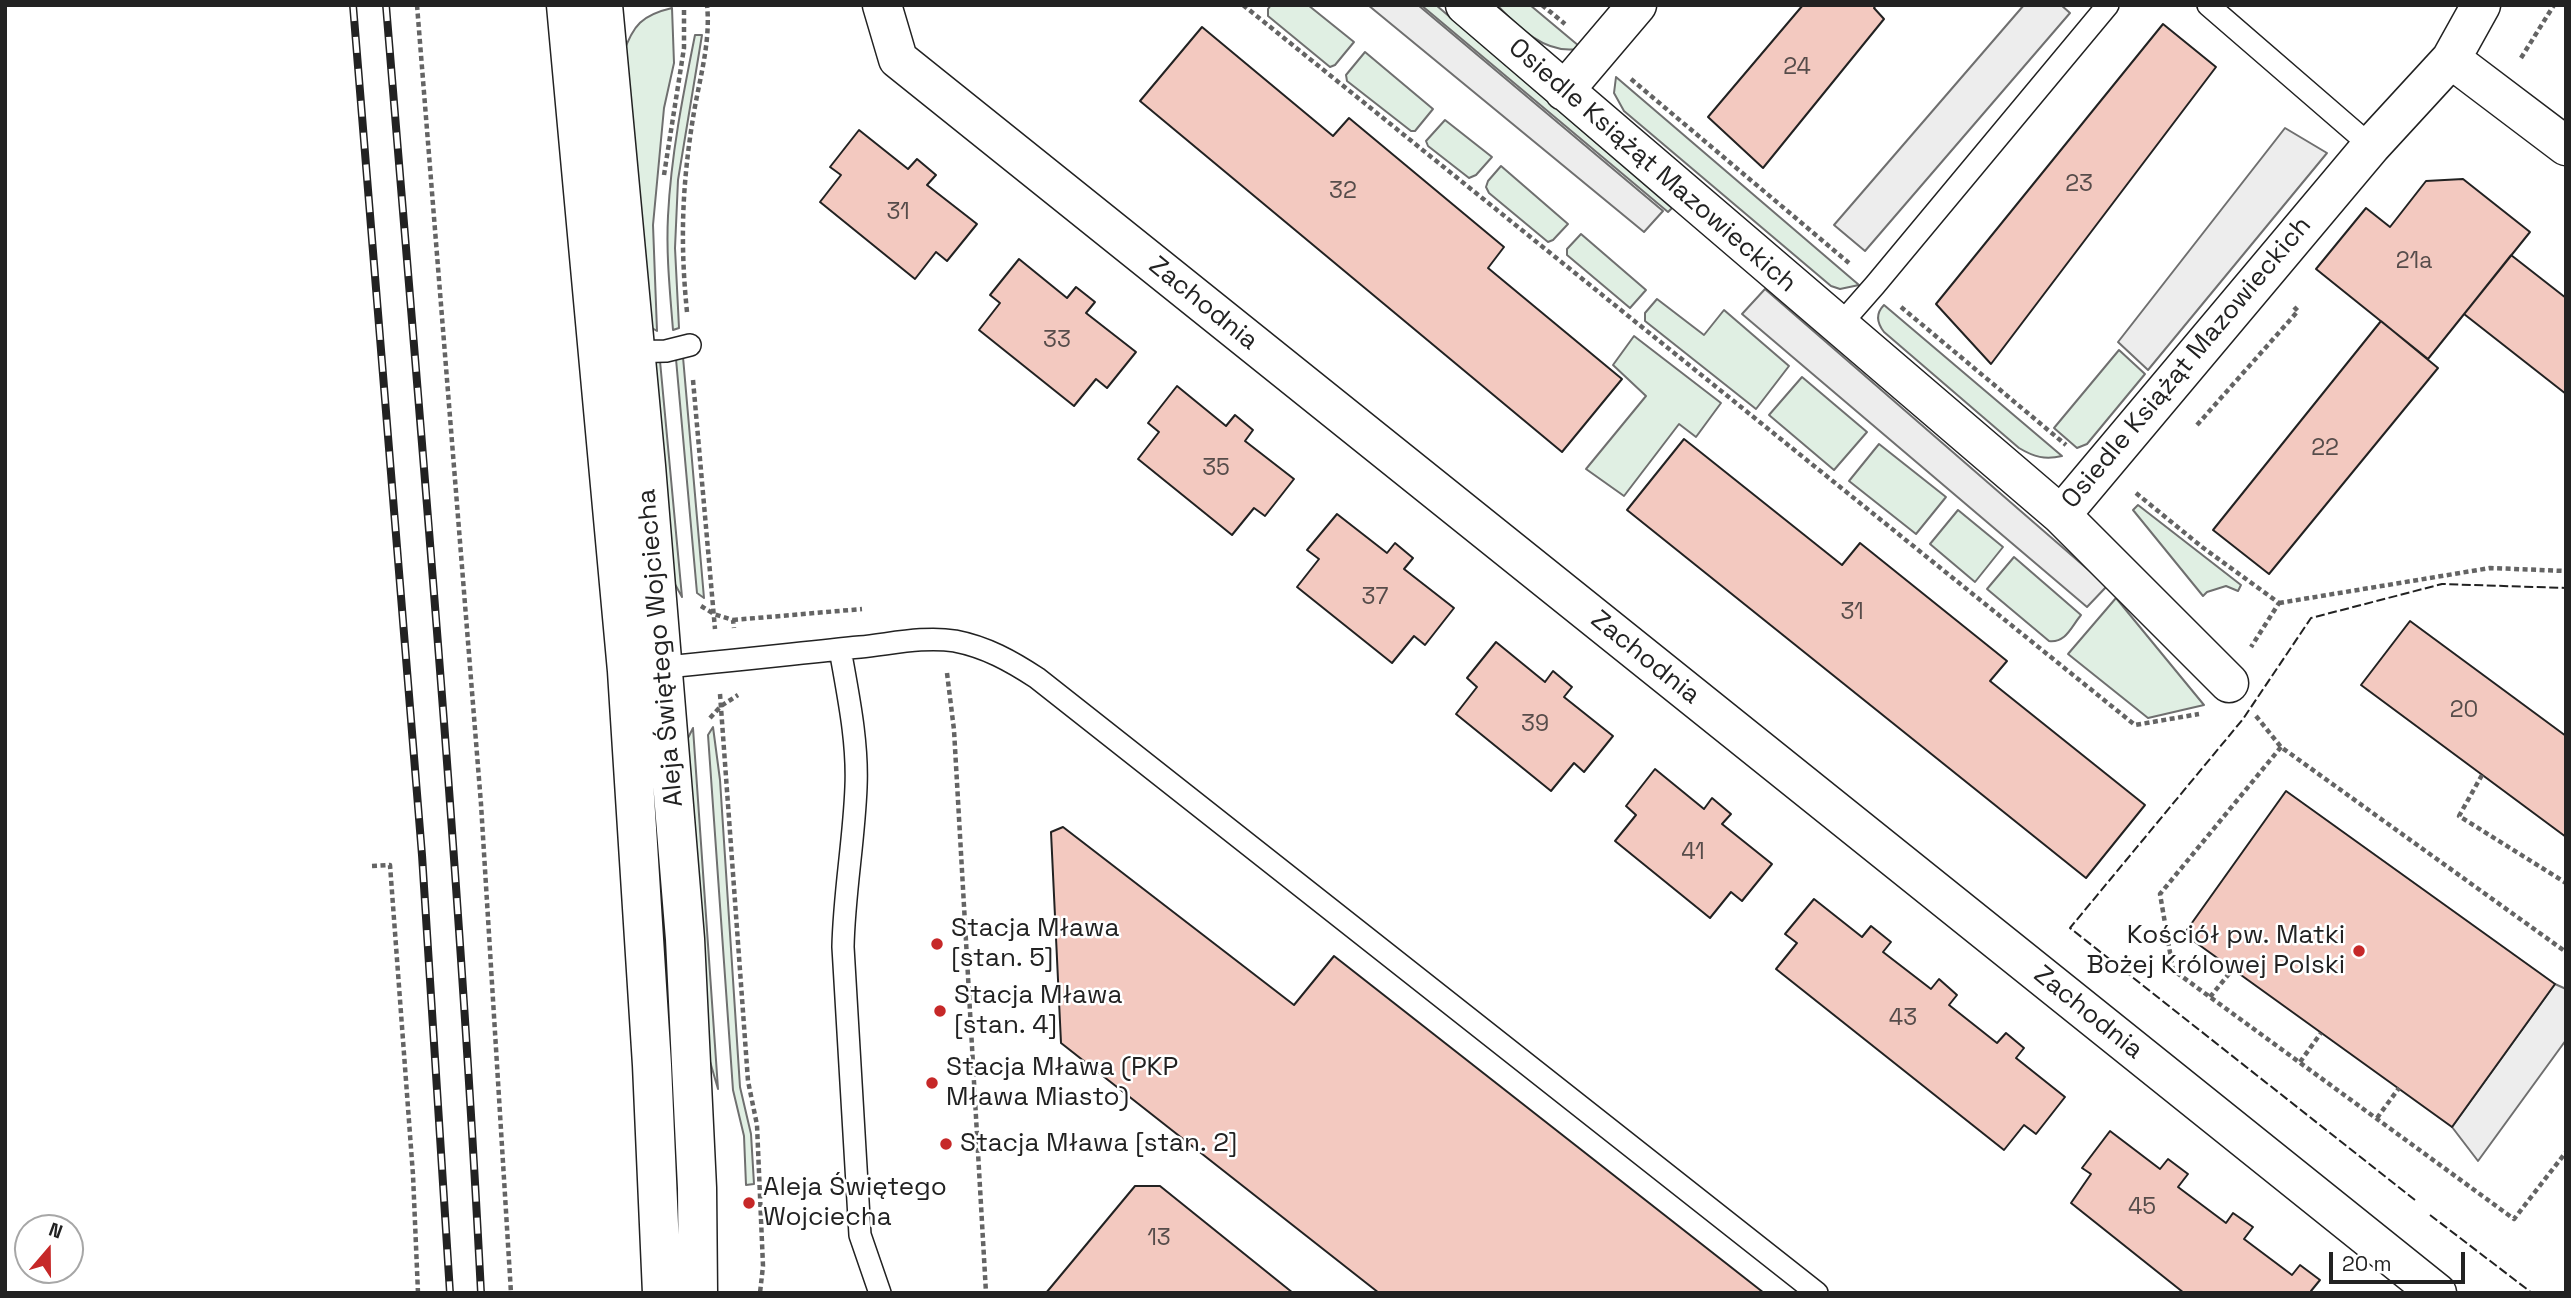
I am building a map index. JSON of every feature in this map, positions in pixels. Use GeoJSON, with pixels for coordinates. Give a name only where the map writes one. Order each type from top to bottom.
{"type":"FeatureCollection","features":[{"type":"Feature","properties":{"kind":"street","name":"Aleja Świętego Wojciecha"},"geometry":{"type":"LineString","coordinates":[[566,5],[598,354],[685,939],[697,1188],[698,1293]]}},
{"type":"Feature","properties":{"kind":"street","name":"Aleja Świętego Wojciecha"},"geometry":{"type":"LineString","coordinates":[[603,5],[636,352],[652,1065],[662,1293]]}},
{"type":"Feature","properties":{"kind":"street","name":"Zachodnia"},"geometry":{"type":"LineString","coordinates":[[882,5],[898,59],[2437,1293]]}},
{"type":"Feature","properties":{"kind":"street","name":"Osiedle Książąt Mazowieckich"},"geometry":{"type":"LineString","coordinates":[[1465,5],[2061,515],[2371,146],[2451,59],[2481,5]]}},
{"type":"Feature","properties":{"kind":"street"},"geometry":{"type":"LineString","coordinates":[[1564,91],[1637,5]]}},
{"type":"Feature","properties":{"kind":"street"},"geometry":{"type":"LineString","coordinates":[[2451,59],[2566,146]]}},
{"type":"Feature","properties":{"kind":"street"},"geometry":{"type":"LineString","coordinates":[[2061,515],[2229,683]]}},
{"type":"Feature","properties":{"kind":"lane"},"geometry":{"type":"LineString","coordinates":[[1839,326],[2108,5]]}},
{"type":"Feature","properties":{"kind":"lane"},"geometry":{"type":"LineString","coordinates":[[2208,5],[2371,146]]}},
{"type":"Feature","properties":{"kind":"lane"},"geometry":{"type":"LineString","coordinates":[[598,354],[666,351],[690,345]]}},
{"type":"Feature","properties":{"kind":"lane"},"geometry":{"type":"LineString","coordinates":[[644,669],[922,640],[944,641],[985,649],[1008,659],[1037,678],[1817,1293]]}},
{"type":"Feature","properties":{"kind":"lane"},"geometry":{"type":"LineString","coordinates":[[840,649],[854,734],[856,784],[853,845],[844,905],[843,947],[860,1235],[880,1293]]}},
{"type":"Feature","properties":{"kind":"path"},"geometry":{"type":"LineString","coordinates":[[417,5],[483,831],[511,1293]]}},
{"type":"Feature","properties":{"kind":"path"},"geometry":{"type":"LineString","coordinates":[[1243,5],[2135,724],[2212,712],[2279,603]]}},
{"type":"Feature","properties":{"kind":"path"},"geometry":{"type":"LineString","coordinates":[[1542,5],[2097,472],[2136,493],[2202,547],[2279,603],[2490,568],[2566,571]]}},
{"type":"Feature","properties":{"kind":"path"},"geometry":{"type":"LineString","coordinates":[[2517,63],[2554,5]]}},
{"type":"Feature","properties":{"kind":"path"},"geometry":{"type":"LineString","coordinates":[[2190,433],[2298,311],[2289,303]]}},
{"type":"Feature","properties":{"kind":"path"},"geometry":{"type":"LineString","coordinates":[[2136,493],[2145,483]]}},
{"type":"Feature","properties":{"kind":"path"},"geometry":{"type":"LineString","coordinates":[[733,620],[870,608]]}},
{"type":"Feature","properties":{"kind":"path"},"geometry":{"type":"LineString","coordinates":[[944,641],[954,730],[986,1293]]}},
{"type":"Feature","properties":{"kind":"path"},"geometry":{"type":"LineString","coordinates":[[2229,683],[2281,747],[2566,952]]}},
{"type":"Feature","properties":{"kind":"path"},"geometry":{"type":"LineString","coordinates":[[2281,747],[2160,894],[2173,970],[2514,1219],[2566,1153]]}},
{"type":"Feature","properties":{"kind":"path"},"geometry":{"type":"LineString","coordinates":[[2482,775],[2459,816],[2566,883]]}},
{"type":"Feature","properties":{"kind":"path"},"geometry":{"type":"LineString","coordinates":[[372,866],[390,865],[407,1082],[418,1293]]}},
{"type":"Feature","properties":{"kind":"path"},"geometry":{"type":"LineString","coordinates":[[2210,997],[2233,969]]}},
{"type":"Feature","properties":{"kind":"path"},"geometry":{"type":"LineString","coordinates":[[2300,1062],[2321,1032]]}},
{"type":"Feature","properties":{"kind":"path"},"geometry":{"type":"LineString","coordinates":[[2377,1118],[2399,1088]]}},
{"type":"Feature","properties":{"kind":"green space"},"geometry":{"type":"Polygon","coordinates":[[[1271,5],[1308,5],[1354,42],[1335,65],[1330,67],[1268,16],[1271,5]]]}},
{"type":"Feature","properties":{"kind":"green space"},"geometry":{"type":"Polygon","coordinates":[[[1421,5],[1436,5],[1672,208],[1668,212],[1421,5]]]}},
{"type":"Feature","properties":{"kind":"green space"},"geometry":{"type":"Polygon","coordinates":[[[1497,5],[1530,5],[1579,46],[1577,49],[1565,49],[1543,43],[1523,30],[1497,5]]]}},
{"type":"Feature","properties":{"kind":"green space"},"geometry":{"type":"Polygon","coordinates":[[[672,8],[674,63],[664,108],[653,225],[657,331],[647,325],[623,54],[640,23],[653,14],[672,8]]]}},
{"type":"Feature","properties":{"kind":"green space"},"geometry":{"type":"Polygon","coordinates":[[[695,35],[702,35],[678,180],[675,248],[679,328],[673,330],[668,216],[678,125],[695,35]]]}},
{"type":"Feature","properties":{"kind":"green space"},"geometry":{"type":"Polygon","coordinates":[[[1365,52],[1433,109],[1415,131],[1411,131],[1347,81],[1346,75],[1365,52]]]}},
{"type":"Feature","properties":{"kind":"green space"},"geometry":{"type":"Polygon","coordinates":[[[1616,77],[1859,285],[1840,289],[1831,286],[1624,111],[1614,93],[1616,77]]]}},
{"type":"Feature","properties":{"kind":"green space"},"geometry":{"type":"Polygon","coordinates":[[[1445,120],[1492,157],[1476,175],[1469,178],[1428,146],[1426,141],[1445,120]]]}},
{"type":"Feature","properties":{"kind":"green space"},"geometry":{"type":"Polygon","coordinates":[[[1501,166],[1568,224],[1553,240],[1548,242],[1489,193],[1486,187],[1488,181],[1501,166]]]}},
{"type":"Feature","properties":{"kind":"green space"},"geometry":{"type":"Polygon","coordinates":[[[1581,234],[1646,290],[1630,308],[1567,255],[1567,249],[1581,234]]]}},
{"type":"Feature","properties":{"kind":"green space"},"geometry":{"type":"Polygon","coordinates":[[[1657,299],[1704,335],[1724,310],[1789,366],[1756,409],[1645,321],[1645,313],[1657,299]]]}},
{"type":"Feature","properties":{"kind":"green space"},"geometry":{"type":"Polygon","coordinates":[[[1884,305],[2062,456],[2040,457],[2019,448],[1884,332],[1878,318],[1884,305]]]}},
{"type":"Feature","properties":{"kind":"green space"},"geometry":{"type":"Polygon","coordinates":[[[1634,336],[1721,403],[1696,437],[1679,424],[1624,496],[1586,469],[1646,396],[1613,365],[1634,336]]]}},
{"type":"Feature","properties":{"kind":"green space"},"geometry":{"type":"Polygon","coordinates":[[[2119,350],[2145,374],[2087,444],[2077,448],[2054,428],[2119,350]]]}},
{"type":"Feature","properties":{"kind":"green space"},"geometry":{"type":"Polygon","coordinates":[[[683,357],[704,598],[697,593],[676,359],[683,357]]]}},
{"type":"Feature","properties":{"kind":"green space"},"geometry":{"type":"Polygon","coordinates":[[[660,361],[682,597],[671,577],[652,369],[656,362],[660,361]]]}},
{"type":"Feature","properties":{"kind":"green space"},"geometry":{"type":"Polygon","coordinates":[[[1802,377],[1867,432],[1834,470],[1769,415],[1802,377]]]}},
{"type":"Feature","properties":{"kind":"green space"},"geometry":{"type":"Polygon","coordinates":[[[1879,444],[1946,497],[1916,534],[1849,481],[1879,444]]]}},
{"type":"Feature","properties":{"kind":"green space"},"geometry":{"type":"Polygon","coordinates":[[[2138,505],[2241,585],[2238,591],[2226,586],[2203,596],[2133,510],[2138,505]]]}},
{"type":"Feature","properties":{"kind":"green space"},"geometry":{"type":"Polygon","coordinates":[[[1958,510],[2003,547],[1975,582],[1930,544],[1958,510]]]}},
{"type":"Feature","properties":{"kind":"green space"},"geometry":{"type":"Polygon","coordinates":[[[2014,557],[2081,615],[2060,639],[2049,641],[1987,589],[2014,557]]]}},
{"type":"Feature","properties":{"kind":"green space"},"geometry":{"type":"Polygon","coordinates":[[[2116,598],[2204,705],[2148,718],[2068,654],[2116,598]]]}},
{"type":"Feature","properties":{"kind":"green space"},"geometry":{"type":"Polygon","coordinates":[[[713,727],[720,780],[740,1087],[751,1134],[754,1184],[746,1185],[744,1136],[733,1090],[708,735],[713,727]]]}},
{"type":"Feature","properties":{"kind":"green space"},"geometry":{"type":"Polygon","coordinates":[[[693,728],[718,1089],[702,1034],[687,740],[693,728]]]}},
{"type":"Feature","properties":{"kind":"shaded area"},"geometry":{"type":"Polygon","coordinates":[[[1368,5],[1418,5],[1663,211],[1644,232],[1368,5]]]}},
{"type":"Feature","properties":{"kind":"shaded area"},"geometry":{"type":"Polygon","coordinates":[[[2024,5],[2061,5],[2070,13],[1865,251],[1834,225],[2024,5]]]}},
{"type":"Feature","properties":{"kind":"shaded area"},"geometry":{"type":"Polygon","coordinates":[[[2285,128],[2327,153],[2148,370],[2118,342],[2285,128]]]}},
{"type":"Feature","properties":{"kind":"shaded area"},"geometry":{"type":"Polygon","coordinates":[[[1765,289],[2107,586],[2087,607],[1742,314],[1765,289]]]}},
{"type":"Feature","properties":{"kind":"shaded area"},"geometry":{"type":"Polygon","coordinates":[[[2555,984],[2566,989],[2566,1040],[2478,1161],[2452,1127],[2555,984]]]}},
{"type":"Feature","properties":{"kind":"building"},"geometry":{"type":"Polygon","coordinates":[[[1803,5],[1876,5],[1874,8],[1884,19],[1763,168],[1708,117],[1803,5]]]}},
{"type":"Feature","properties":{"kind":"building"},"geometry":{"type":"Polygon","coordinates":[[[2163,24],[2216,67],[1991,364],[1936,304],[2163,24]]]}},
{"type":"Feature","properties":{"kind":"building"},"geometry":{"type":"Polygon","coordinates":[[[1202,27],[1333,136],[1349,118],[1504,247],[1488,268],[1622,379],[1562,452],[1140,101],[1202,27]]]}},
{"type":"Feature","properties":{"kind":"building"},"geometry":{"type":"Polygon","coordinates":[[[859,130],[908,169],[917,159],[936,175],[927,185],[977,224],[947,261],[936,252],[915,279],[820,202],[841,175],[830,167],[859,130]]]}},
{"type":"Feature","properties":{"kind":"building"},"geometry":{"type":"Polygon","coordinates":[[[2463,179],[2530,232],[2428,359],[2316,269],[2366,208],[2390,227],[2426,181],[2463,179]]]}},
{"type":"Feature","properties":{"kind":"building"},"geometry":{"type":"Polygon","coordinates":[[[2511,255],[2566,298],[2566,394],[2464,314],[2511,255]]]}},
{"type":"Feature","properties":{"kind":"building"},"geometry":{"type":"Polygon","coordinates":[[[1019,259],[1067,298],[1076,287],[1095,302],[1086,313],[1136,352],[1107,388],[1096,379],[1074,406],[979,330],[1000,303],[990,295],[1019,259]]]}},
{"type":"Feature","properties":{"kind":"building"},"geometry":{"type":"Polygon","coordinates":[[[2381,321],[2438,368],[2269,574],[2213,530],[2381,321]]]}},
{"type":"Feature","properties":{"kind":"building"},"geometry":{"type":"Polygon","coordinates":[[[1177,386],[1226,426],[1235,415],[1253,430],[1245,441],[1294,479],[1265,516],[1254,508],[1232,535],[1138,459],[1159,432],[1148,423],[1177,386]]]}},
{"type":"Feature","properties":{"kind":"building"},"geometry":{"type":"Polygon","coordinates":[[[1684,439],[1842,565],[1860,543],[2007,661],[1990,681],[2145,805],[2086,878],[1627,510],[1684,439]]]}},
{"type":"Feature","properties":{"kind":"building"},"geometry":{"type":"Polygon","coordinates":[[[1337,514],[1387,553],[1395,543],[1413,558],[1404,569],[1454,608],[1425,645],[1414,636],[1392,663],[1297,587],[1319,559],[1307,550],[1337,514]]]}},
{"type":"Feature","properties":{"kind":"building"},"geometry":{"type":"Polygon","coordinates":[[[2410,621],[2566,736],[2566,837],[2361,685],[2410,621]]]}},
{"type":"Feature","properties":{"kind":"building"},"geometry":{"type":"Polygon","coordinates":[[[1496,642],[1545,682],[1553,671],[1572,687],[1564,697],[1613,736],[1584,772],[1574,763],[1551,791],[1456,714],[1477,687],[1467,678],[1496,642]]]}},
{"type":"Feature","properties":{"kind":"building"},"geometry":{"type":"Polygon","coordinates":[[[1655,769],[1704,809],[1712,798],[1731,814],[1722,824],[1772,864],[1742,901],[1731,892],[1710,918],[1615,841],[1636,815],[1626,806],[1655,769]]]}},
{"type":"Feature","properties":{"kind":"building","name":"Kościół pw. Matki Bożej Królowej Polski"},"geometry":{"type":"Polygon","coordinates":[[[2286,791],[2555,984],[2452,1127],[2184,934],[2286,791]]]}},
{"type":"Feature","properties":{"kind":"building"},"geometry":{"type":"Polygon","coordinates":[[[1063,827],[1294,1005],[1334,956],[1764,1293],[1379,1293],[1061,1043],[1051,832],[1063,827]]]}},
{"type":"Feature","properties":{"kind":"building"},"geometry":{"type":"Polygon","coordinates":[[[1814,899],[1862,937],[1871,926],[1891,942],[1883,952],[1931,989],[1939,979],[1957,995],[1949,1005],[1997,1043],[2006,1033],[2024,1048],[2016,1058],[2065,1097],[2036,1134],[2024,1125],[2004,1150],[1776,969],[1797,943],[1785,934],[1814,899]]]}},
{"type":"Feature","properties":{"kind":"building"},"geometry":{"type":"Polygon","coordinates":[[[2110,1131],[2160,1169],[2168,1159],[2188,1174],[2178,1187],[2226,1223],[2233,1213],[2253,1227],[2244,1239],[2292,1275],[2300,1265],[2320,1280],[2311,1291],[2313,1293],[2184,1293],[2071,1203],[2091,1174],[2082,1168],[2110,1131]]]}},
{"type":"Feature","properties":{"kind":"building"},"geometry":{"type":"Polygon","coordinates":[[[1135,1186],[1160,1186],[1293,1293],[1046,1293],[1135,1186]]]}},
{"type":"Feature","properties":{"kind":"railway"},"geometry":{"type":"LineString","coordinates":[[353,5],[422,855],[450,1293]]}},
{"type":"Feature","properties":{"kind":"railway"},"geometry":{"type":"LineString","coordinates":[[386,5],[451,810],[481,1293]]}},
{"type":"Feature","properties":{"kind":"fence"},"geometry":{"type":"LineString","coordinates":[[2415,1200],[2070,928],[2243,719],[2311,618],[2442,584],[2566,588]]}},
{"type":"Feature","properties":{"kind":"fence"},"geometry":{"type":"LineString","coordinates":[[2430,1215],[2532,1293]]}},
{"type":"Feature","properties":{"kind":"place","name":"Stacja Mława [stan. 5]"},"geometry":{"type":"Point","coordinates":[937,944]}},
{"type":"Feature","properties":{"kind":"place","name":"Kościół pw. Matki Bożej Królowej Polski"},"geometry":{"type":"Point","coordinates":[2359,951]}},
{"type":"Feature","properties":{"kind":"place","name":"Stacja Mława [stan. 4]"},"geometry":{"type":"Point","coordinates":[940,1011]}},
{"type":"Feature","properties":{"kind":"place","name":"Stacja Mława (PKP Mława Miasto)"},"geometry":{"type":"Point","coordinates":[932,1083]}},
{"type":"Feature","properties":{"kind":"place","name":"Stacja Mława [stan. 2]"},"geometry":{"type":"Point","coordinates":[946,1144]}},
{"type":"Feature","properties":{"kind":"place","name":"Aleja Świętego Wojciecha"},"geometry":{"type":"Point","coordinates":[749,1203]}}]}
